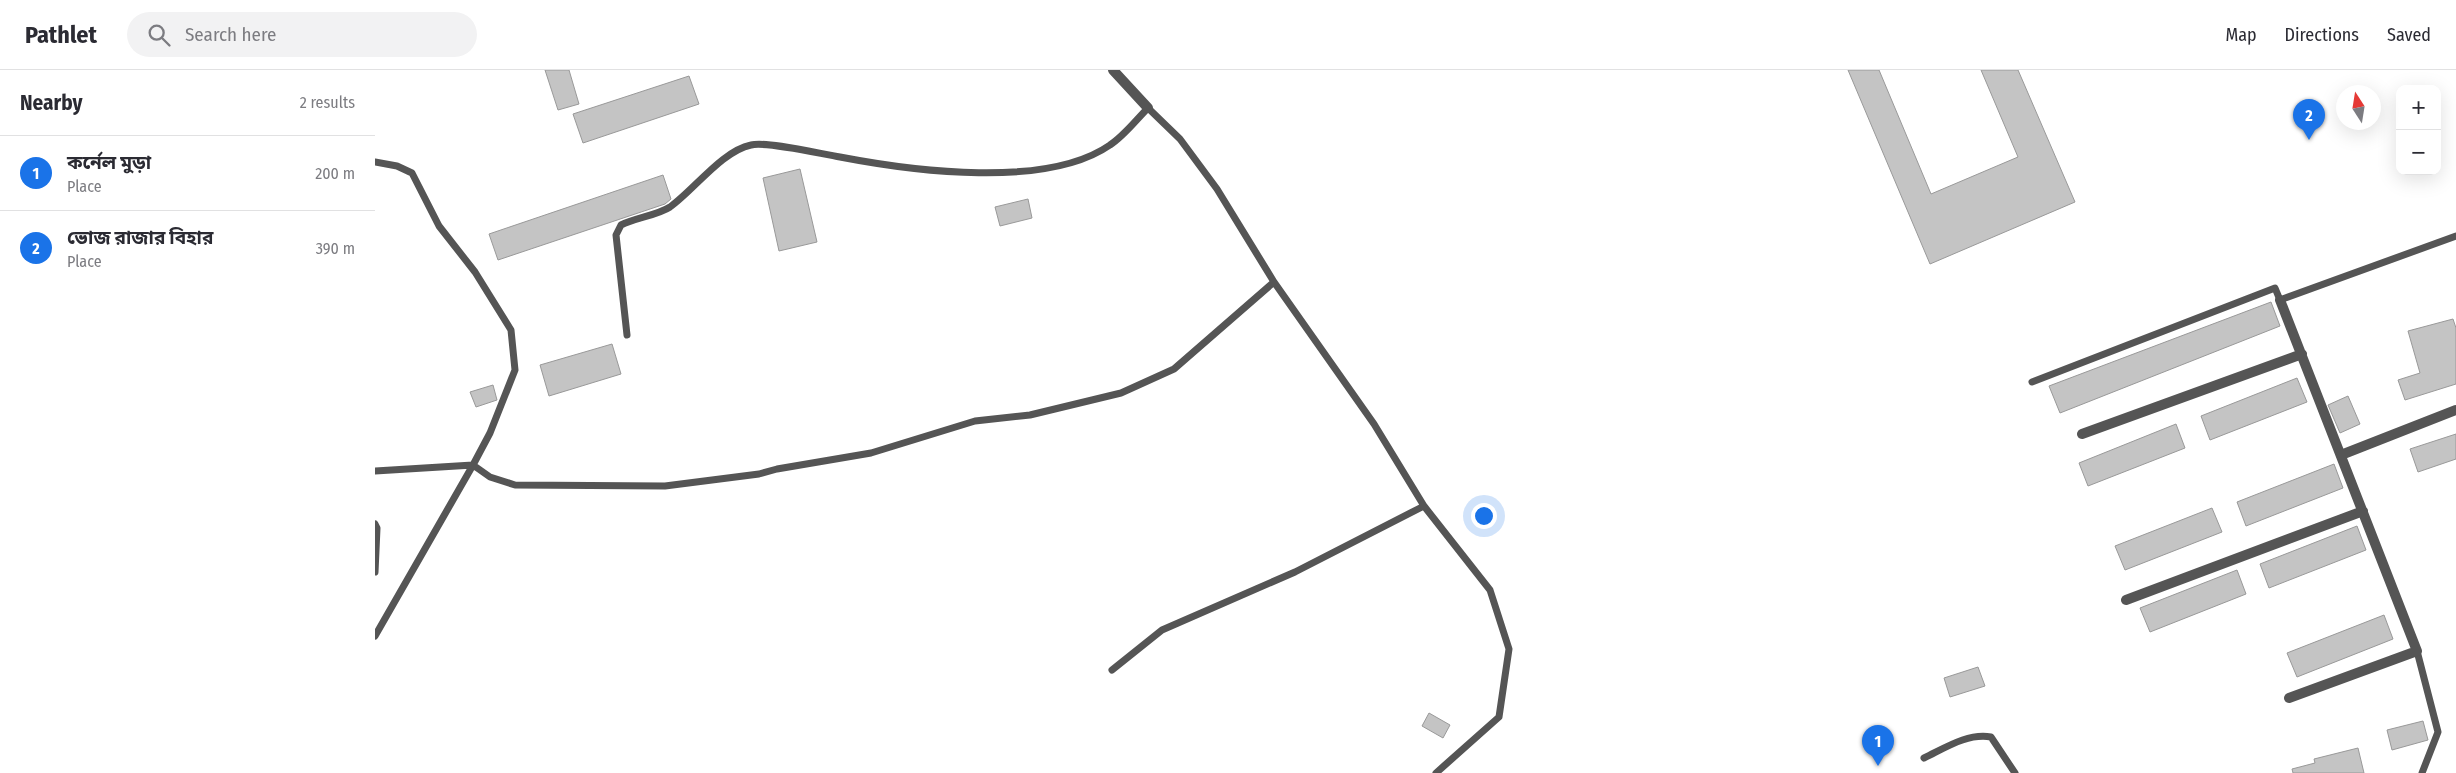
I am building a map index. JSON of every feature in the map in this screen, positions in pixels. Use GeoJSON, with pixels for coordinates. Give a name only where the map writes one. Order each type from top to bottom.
{"type":"FeatureCollection","features":[{"type":"Feature","properties":{"kind":"street"},"geometry":{"type":"LineString","coordinates":[[1113,70],[1147,108]]}},
{"type":"Feature","properties":{"kind":"street"},"geometry":{"type":"LineString","coordinates":[[2280,300],[2417,651],[2289,698]]}},
{"type":"Feature","properties":{"kind":"street"},"geometry":{"type":"LineString","coordinates":[[2082,434],[2302,354]]}},
{"type":"Feature","properties":{"kind":"street"},"geometry":{"type":"LineString","coordinates":[[2341,455],[2456,410]]}},
{"type":"Feature","properties":{"kind":"street"},"geometry":{"type":"LineString","coordinates":[[2126,600],[2363,510]]}},
{"type":"Feature","properties":{"kind":"lane"},"geometry":{"type":"LineString","coordinates":[[627,335],[616,235],[621,225],[669,208],[724,159],[751,145],[789,148],[895,167],[996,172],[1031,171],[1089,157],[1111,145],[1147,108],[1180,139],[1217,189],[1274,282],[1375,424],[1424,506],[1491,590],[1509,649],[1499,717],[1435,773]]}},
{"type":"Feature","properties":{"kind":"lane"},"geometry":{"type":"LineString","coordinates":[[375,162],[397,166],[412,172],[439,226],[475,272],[511,330],[515,370],[490,433],[375,636]]}},
{"type":"Feature","properties":{"kind":"lane"},"geometry":{"type":"LineString","coordinates":[[2033,382],[2275,288],[2280,300],[2456,236]]}},
{"type":"Feature","properties":{"kind":"lane"},"geometry":{"type":"LineString","coordinates":[[375,471],[473,465],[490,477],[515,485],[665,486],[759,474],[777,469],[871,453],[975,421],[1030,415],[1121,393],[1174,369],[1274,282]]}},
{"type":"Feature","properties":{"kind":"lane"},"geometry":{"type":"LineString","coordinates":[[1112,670],[1162,630],[1295,572],[1424,506]]}},
{"type":"Feature","properties":{"kind":"lane"},"geometry":{"type":"LineString","coordinates":[[375,524],[377,528],[375,572]]}},
{"type":"Feature","properties":{"kind":"lane"},"geometry":{"type":"LineString","coordinates":[[2417,651],[2438,732],[2423,773]]}},
{"type":"Feature","properties":{"kind":"lane"},"geometry":{"type":"LineString","coordinates":[[1924,758],[1957,742],[1979,735],[1991,737],[2015,773]]}},
{"type":"Feature","properties":{"kind":"building"},"geometry":{"type":"Polygon","coordinates":[[[545,70],[569,70],[579,104],[558,110],[545,70]]]}},
{"type":"Feature","properties":{"kind":"building"},"geometry":{"type":"Polygon","coordinates":[[[1848,70],[1879,70],[1931,194],[2018,157],[1981,70],[2018,70],[2075,202],[1930,264],[1848,70]]]}},
{"type":"Feature","properties":{"kind":"building"},"geometry":{"type":"Polygon","coordinates":[[[689,76],[699,104],[583,143],[573,114],[689,76]]]}},
{"type":"Feature","properties":{"kind":"building"},"geometry":{"type":"Polygon","coordinates":[[[800,169],[817,242],[779,251],[763,178],[800,169]]]}},
{"type":"Feature","properties":{"kind":"building"},"geometry":{"type":"Polygon","coordinates":[[[663,175],[671,199],[665,204],[498,260],[489,234],[663,175]]]}},
{"type":"Feature","properties":{"kind":"building"},"geometry":{"type":"Polygon","coordinates":[[[1028,199],[1032,218],[1000,226],[995,207],[1028,199]]]}},
{"type":"Feature","properties":{"kind":"building"},"geometry":{"type":"Polygon","coordinates":[[[2271,302],[2280,326],[2060,413],[2049,386],[2271,302]]]}},
{"type":"Feature","properties":{"kind":"building"},"geometry":{"type":"Polygon","coordinates":[[[2453,319],[2456,328],[2456,384],[2405,400],[2398,380],[2420,373],[2408,331],[2453,319]]]}},
{"type":"Feature","properties":{"kind":"building"},"geometry":{"type":"Polygon","coordinates":[[[612,344],[621,374],[549,396],[540,365],[612,344]]]}},
{"type":"Feature","properties":{"kind":"building"},"geometry":{"type":"Polygon","coordinates":[[[2297,378],[2307,402],[2210,440],[2201,416],[2297,378]]]}},
{"type":"Feature","properties":{"kind":"building"},"geometry":{"type":"Polygon","coordinates":[[[493,385],[497,400],[476,407],[470,392],[493,385]]]}},
{"type":"Feature","properties":{"kind":"building"},"geometry":{"type":"Polygon","coordinates":[[[2348,396],[2360,424],[2340,433],[2328,405],[2348,396]]]}},
{"type":"Feature","properties":{"kind":"building"},"geometry":{"type":"Polygon","coordinates":[[[2176,424],[2185,448],[2088,486],[2079,463],[2176,424]]]}},
{"type":"Feature","properties":{"kind":"building"},"geometry":{"type":"Polygon","coordinates":[[[2456,434],[2456,459],[2418,472],[2410,449],[2456,434]]]}},
{"type":"Feature","properties":{"kind":"building"},"geometry":{"type":"Polygon","coordinates":[[[2334,464],[2343,488],[2246,526],[2237,502],[2334,464]]]}},
{"type":"Feature","properties":{"kind":"building"},"geometry":{"type":"Polygon","coordinates":[[[2212,508],[2222,532],[2125,570],[2115,546],[2212,508]]]}},
{"type":"Feature","properties":{"kind":"building"},"geometry":{"type":"Polygon","coordinates":[[[2357,526],[2366,550],[2269,588],[2260,564],[2357,526]]]}},
{"type":"Feature","properties":{"kind":"building"},"geometry":{"type":"Polygon","coordinates":[[[2237,570],[2246,594],[2150,632],[2140,608],[2237,570]]]}},
{"type":"Feature","properties":{"kind":"building"},"geometry":{"type":"Polygon","coordinates":[[[2384,615],[2393,639],[2297,677],[2287,653],[2384,615]]]}},
{"type":"Feature","properties":{"kind":"building"},"geometry":{"type":"Polygon","coordinates":[[[1978,667],[1985,686],[1950,697],[1944,678],[1978,667]]]}},
{"type":"Feature","properties":{"kind":"building"},"geometry":{"type":"Polygon","coordinates":[[[1429,713],[1450,725],[1443,738],[1422,726],[1429,713]]]}},
{"type":"Feature","properties":{"kind":"building"},"geometry":{"type":"Polygon","coordinates":[[[2423,721],[2428,740],[2392,750],[2387,730],[2423,721]]]}},
{"type":"Feature","properties":{"kind":"building"},"geometry":{"type":"Polygon","coordinates":[[[2358,748],[2364,773],[2293,773],[2292,769],[2315,763],[2314,759],[2358,748]]]}},
{"type":"Feature","properties":{"kind":"place","name":"ভোজ রাজার বিহার"},"geometry":{"type":"Point","coordinates":[2309,140]}},
{"type":"Feature","properties":{"kind":"place","name":"কর্নেল মুড়া"},"geometry":{"type":"Point","coordinates":[1878,766]}}]}
